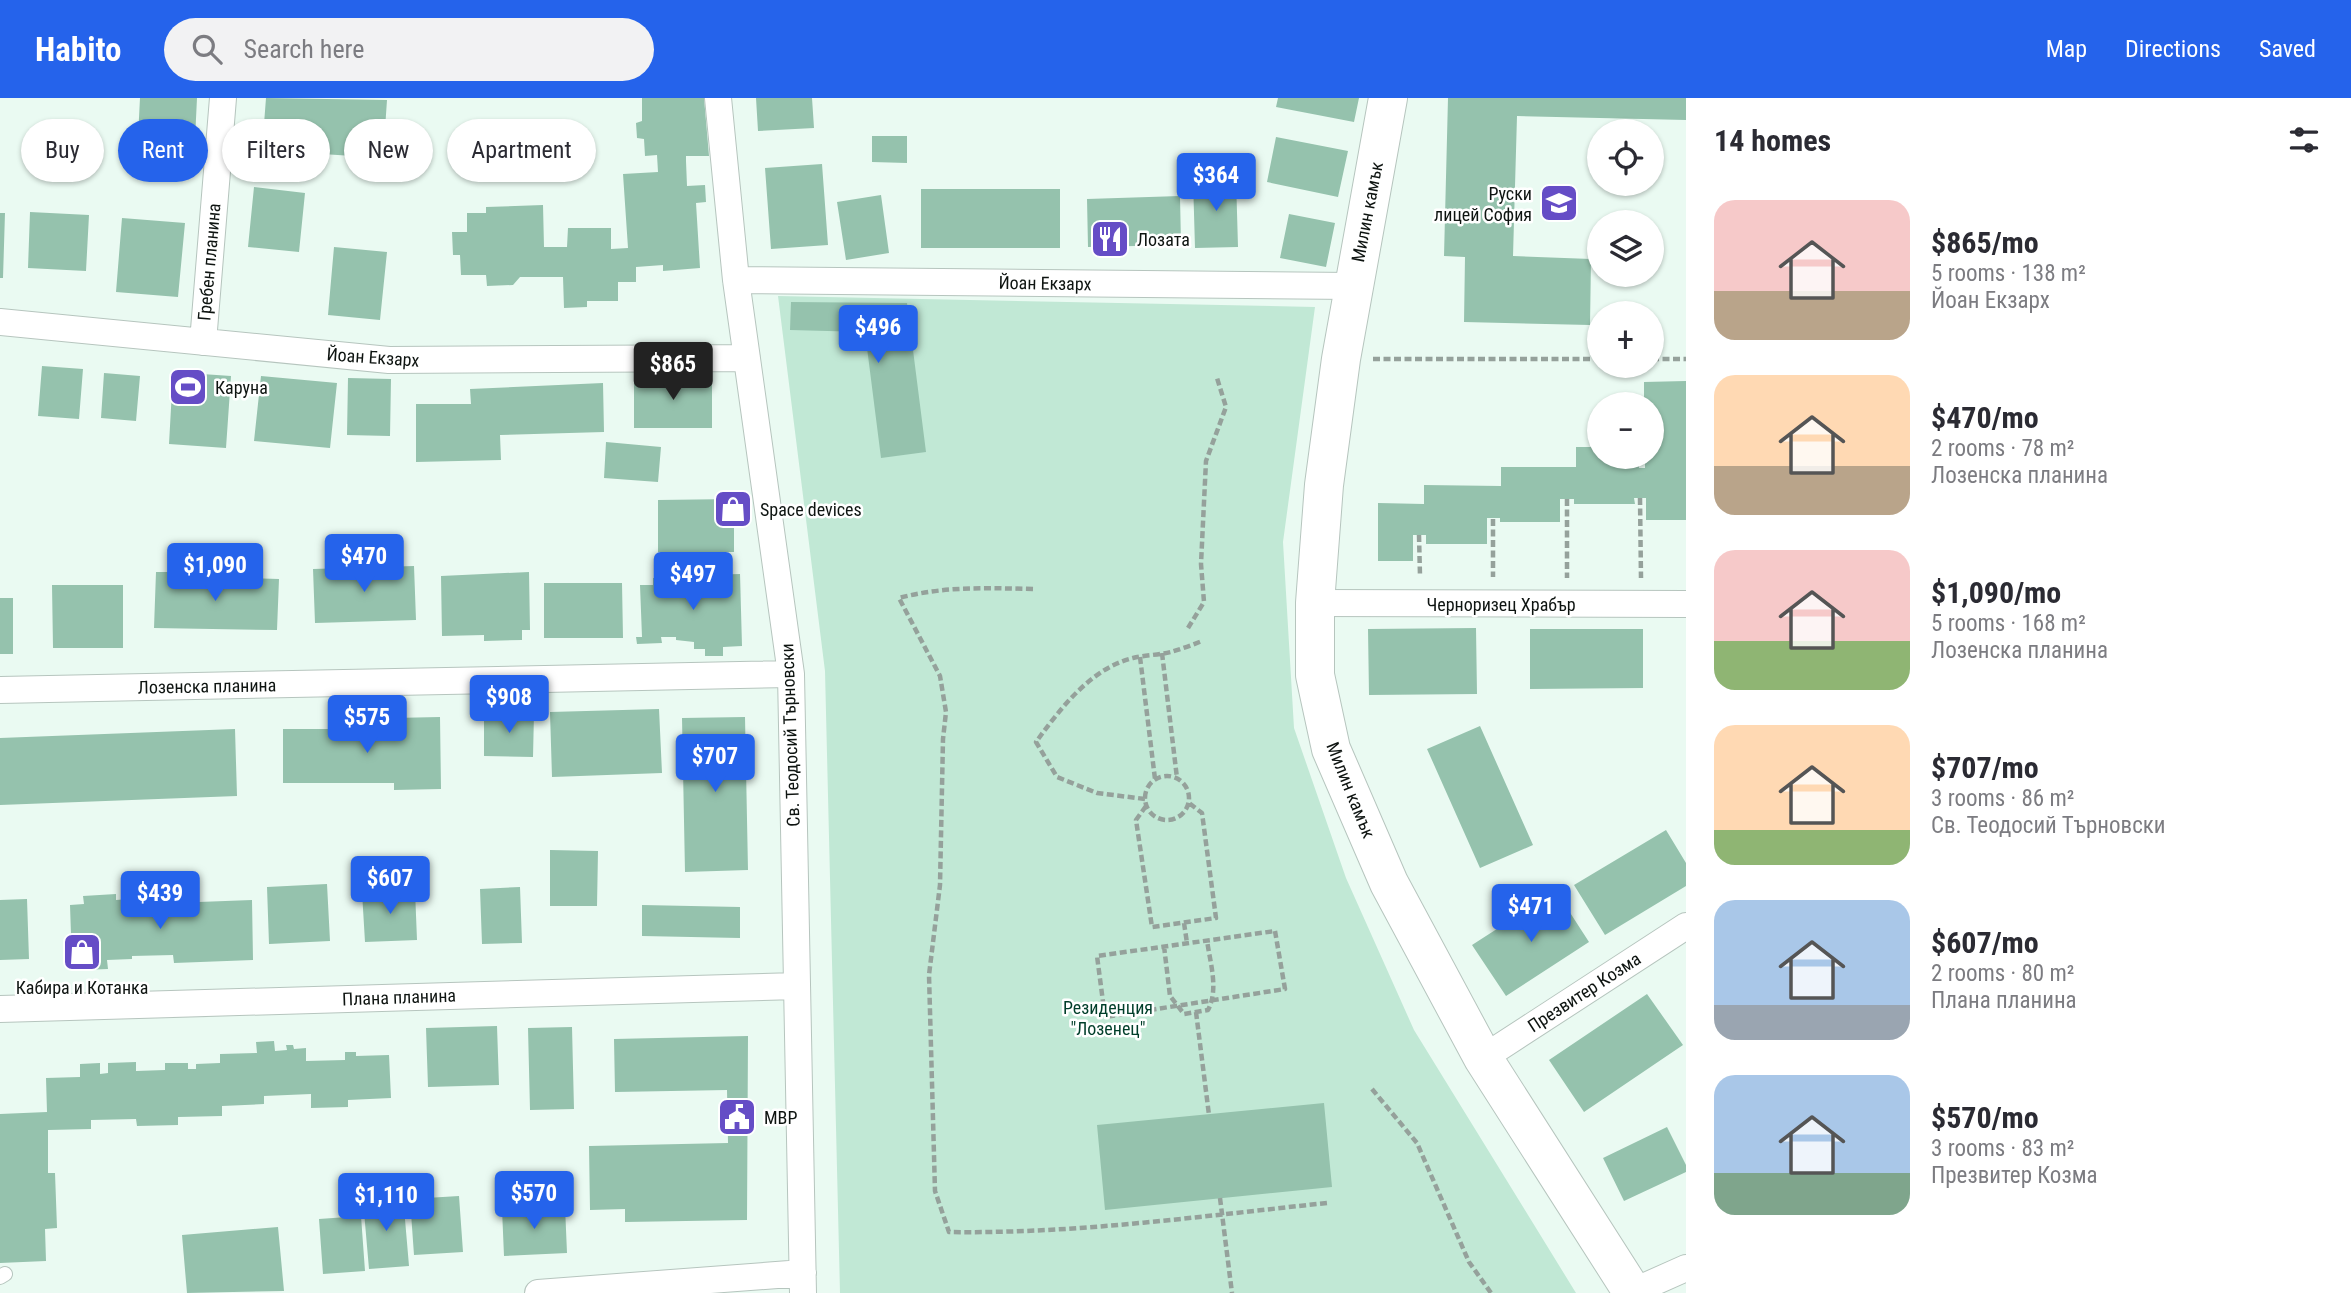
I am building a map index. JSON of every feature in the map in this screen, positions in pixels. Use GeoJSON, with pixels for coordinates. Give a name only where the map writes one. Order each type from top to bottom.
{"type":"FeatureCollection","features":[{"type":"Feature","properties":{"kind":"street","name":"Гребен планина"},"geometry":{"type":"LineString","coordinates":[[203,342],[223,98]]}},
{"type":"Feature","properties":{"kind":"street","name":"Св. Теодосий Търновски"},"geometry":{"type":"LineString","coordinates":[[718,98],[736,280],[791,674],[803,1283]]}},
{"type":"Feature","properties":{"kind":"street","name":"Милин камък"},"geometry":{"type":"LineString","coordinates":[[1388,98],[1353,286],[1324,485],[1315,603],[1315,675],[1331,749],[1389,883],[1483,1058],[1633,1293]]}},
{"type":"Feature","properties":{"kind":"street","name":"Йоан Екзарх"},"geometry":{"type":"LineString","coordinates":[[736,280],[1353,286]]}},
{"type":"Feature","properties":{"kind":"street","name":"Йоан Екзарх"},"geometry":{"type":"LineString","coordinates":[[0,322],[389,360],[747,358]]}},
{"type":"Feature","properties":{"kind":"street","name":"Черноризец Храбър"},"geometry":{"type":"LineString","coordinates":[[1315,603],[1686,604]]}},
{"type":"Feature","properties":{"kind":"street","name":"Лозенска планина"},"geometry":{"type":"LineString","coordinates":[[0,690],[791,674]]}},
{"type":"Feature","properties":{"kind":"street","name":"Презвитер Козма"},"geometry":{"type":"LineString","coordinates":[[1483,1058],[1686,926]]}},
{"type":"Feature","properties":{"kind":"street","name":"Плана планина"},"geometry":{"type":"LineString","coordinates":[[0,1009],[797,986]]}},
{"type":"Feature","properties":{"kind":"street"},"geometry":{"type":"LineString","coordinates":[[1633,1293],[1686,1268]]}},
{"type":"Feature","properties":{"kind":"street"},"geometry":{"type":"LineString","coordinates":[[538,1293],[803,1283]]}},
{"type":"Feature","properties":{"kind":"path"},"geometry":{"type":"LineString","coordinates":[[1341,359],[1587,359]]}},
{"type":"Feature","properties":{"kind":"path"},"geometry":{"type":"LineString","coordinates":[[1664,359],[1686,359]]}},
{"type":"Feature","properties":{"kind":"path"},"geometry":{"type":"LineString","coordinates":[[1188,628],[1203,602],[1201,564],[1206,461],[1226,408],[1217,378]]}},
{"type":"Feature","properties":{"kind":"path"},"geometry":{"type":"LineString","coordinates":[[1640,498],[1641,604]]}},
{"type":"Feature","properties":{"kind":"path"},"geometry":{"type":"LineString","coordinates":[[1567,499],[1567,604]]}},
{"type":"Feature","properties":{"kind":"path"},"geometry":{"type":"LineString","coordinates":[[1493,519],[1493,603]]}},
{"type":"Feature","properties":{"kind":"path"},"geometry":{"type":"LineString","coordinates":[[1419,535],[1420,584]]}},
{"type":"Feature","properties":{"kind":"path"},"geometry":{"type":"LineString","coordinates":[[1033,589],[956,588],[929,590],[899,598],[940,676],[946,712],[940,885],[929,975],[935,1191],[949,1232],[998,1233],[1073,1228],[1327,1203]]}},
{"type":"Feature","properties":{"kind":"path"},"geometry":{"type":"LineString","coordinates":[[1145,799],[1097,793],[1058,777],[1036,742],[1058,712],[1081,689],[1119,663],[1202,641]]}},
{"type":"Feature","properties":{"kind":"path"},"geometry":{"type":"LineString","coordinates":[[1162,653],[1177,778]]}},
{"type":"Feature","properties":{"kind":"path"},"geometry":{"type":"LineString","coordinates":[[1140,657],[1155,779]]}},
{"type":"Feature","properties":{"kind":"path"},"geometry":{"type":"LineString","coordinates":[[1170,775],[1188,789],[1189,803],[1181,815],[1169,820],[1155,817],[1146,806],[1146,791],[1155,779],[1170,775]]}},
{"type":"Feature","properties":{"kind":"path"},"geometry":{"type":"LineString","coordinates":[[1146,806],[1136,820],[1152,927],[1216,918],[1202,813],[1189,803]]}},
{"type":"Feature","properties":{"kind":"path"},"geometry":{"type":"LineString","coordinates":[[1184,923],[1187,943]]}},
{"type":"Feature","properties":{"kind":"path"},"geometry":{"type":"LineString","coordinates":[[1275,931],[1284,989],[1105,1017],[1097,956],[1187,943],[1275,931]]}},
{"type":"Feature","properties":{"kind":"path"},"geometry":{"type":"LineString","coordinates":[[1164,946],[1170,996],[1184,1014],[1208,1010],[1213,1000],[1207,940]]}},
{"type":"Feature","properties":{"kind":"path"},"geometry":{"type":"LineString","coordinates":[[1196,1012],[1209,1115]]}},
{"type":"Feature","properties":{"kind":"path"},"geometry":{"type":"LineString","coordinates":[[1372,1089],[1416,1143],[1469,1262],[1490,1293]]}},
{"type":"Feature","properties":{"kind":"path"},"geometry":{"type":"LineString","coordinates":[[1220,1198],[1232,1293]]}},
{"type":"Feature","properties":{"kind":"green space","name":"Резиденция \"Лозенец\""},"geometry":{"type":"Polygon","coordinates":[[[778,296],[1315,307],[1283,542],[1294,728],[1346,878],[1414,1030],[1576,1293],[840,1293],[825,671],[778,296]]]}},
{"type":"Feature","properties":{"kind":"building"},"geometry":{"type":"Polygon","coordinates":[[[140,98],[197,98],[196,119],[139,119],[140,98]]]}},
{"type":"Feature","properties":{"kind":"building"},"geometry":{"type":"Polygon","coordinates":[[[266,98],[387,100],[386,119],[344,119],[344,155],[330,154],[330,119],[264,119],[266,98]]]}},
{"type":"Feature","properties":{"kind":"building"},"geometry":{"type":"Polygon","coordinates":[[[642,98],[704,98],[709,156],[686,156],[687,186],[705,185],[706,202],[696,203],[700,268],[663,271],[663,265],[636,267],[636,282],[618,282],[618,301],[587,301],[587,307],[564,308],[563,277],[520,277],[513,285],[487,286],[486,275],[461,275],[460,255],[453,255],[452,232],[467,232],[467,213],[486,213],[486,207],[543,205],[544,247],[567,247],[568,228],[611,228],[611,249],[628,248],[623,174],[658,172],[657,155],[645,156],[644,139],[637,138],[636,123],[642,121],[642,98]]]}},
{"type":"Feature","properties":{"kind":"building"},"geometry":{"type":"Polygon","coordinates":[[[756,98],[812,98],[814,128],[758,131],[756,98]]]}},
{"type":"Feature","properties":{"kind":"building"},"geometry":{"type":"Polygon","coordinates":[[[1278,98],[1359,98],[1354,122],[1276,107],[1278,98]]]}},
{"type":"Feature","properties":{"kind":"building"},"geometry":{"type":"Polygon","coordinates":[[[1448,98],[1686,98],[1686,120],[1517,116],[1513,256],[1587,259],[1587,287],[1591,287],[1590,301],[1587,301],[1587,325],[1464,322],[1465,257],[1444,256],[1448,98]]]}},
{"type":"Feature","properties":{"kind":"building"},"geometry":{"type":"Polygon","coordinates":[[[872,136],[907,136],[907,163],[872,162],[872,136]]]}},
{"type":"Feature","properties":{"kind":"building"},"geometry":{"type":"Polygon","coordinates":[[[1276,137],[1348,151],[1338,197],[1267,182],[1276,137]]]}},
{"type":"Feature","properties":{"kind":"building"},"geometry":{"type":"Polygon","coordinates":[[[822,164],[828,245],[771,249],[765,168],[822,164]]]}},
{"type":"Feature","properties":{"kind":"building"},"geometry":{"type":"Polygon","coordinates":[[[1236,178],[1238,247],[1195,248],[1193,179],[1236,178]]]}},
{"type":"Feature","properties":{"kind":"building"},"geometry":{"type":"Polygon","coordinates":[[[254,187],[305,193],[299,252],[248,247],[254,187]]]}},
{"type":"Feature","properties":{"kind":"building"},"geometry":{"type":"Polygon","coordinates":[[[921,189],[1060,189],[1060,248],[921,248],[921,189]]]}},
{"type":"Feature","properties":{"kind":"building"},"geometry":{"type":"Polygon","coordinates":[[[881,195],[889,253],[846,260],[837,202],[881,195]]]}},
{"type":"Feature","properties":{"kind":"building"},"geometry":{"type":"Polygon","coordinates":[[[1180,196],[1181,245],[1088,247],[1087,199],[1180,196]]]}},
{"type":"Feature","properties":{"kind":"building"},"geometry":{"type":"Polygon","coordinates":[[[30,212],[89,215],[86,271],[28,268],[30,212]]]}},
{"type":"Feature","properties":{"kind":"building"},"geometry":{"type":"Polygon","coordinates":[[[0,213],[5,213],[3,278],[0,278],[0,213]]]}},
{"type":"Feature","properties":{"kind":"building"},"geometry":{"type":"Polygon","coordinates":[[[1289,214],[1335,223],[1326,267],[1280,258],[1289,214]]]}},
{"type":"Feature","properties":{"kind":"building"},"geometry":{"type":"Polygon","coordinates":[[[122,218],[185,223],[178,297],[116,292],[122,218]]]}},
{"type":"Feature","properties":{"kind":"building"},"geometry":{"type":"Polygon","coordinates":[[[334,247],[387,252],[380,320],[328,315],[334,247]]]}},
{"type":"Feature","properties":{"kind":"building"},"geometry":{"type":"Polygon","coordinates":[[[791,302],[907,303],[926,452],[881,458],[865,332],[790,330],[791,302]]]}},
{"type":"Feature","properties":{"kind":"building"},"geometry":{"type":"Polygon","coordinates":[[[42,366],[83,369],[79,419],[38,416],[42,366]]]}},
{"type":"Feature","properties":{"kind":"building"},"geometry":{"type":"Polygon","coordinates":[[[173,372],[231,376],[226,448],[169,444],[173,372]]]}},
{"type":"Feature","properties":{"kind":"building"},"geometry":{"type":"Polygon","coordinates":[[[104,373],[140,376],[136,421],[101,418],[104,373]]]}},
{"type":"Feature","properties":{"kind":"building"},"geometry":{"type":"Polygon","coordinates":[[[261,376],[337,383],[330,448],[254,441],[261,376]]]}},
{"type":"Feature","properties":{"kind":"building"},"geometry":{"type":"Polygon","coordinates":[[[634,377],[712,377],[712,428],[634,428],[634,377]]]}},
{"type":"Feature","properties":{"kind":"building"},"geometry":{"type":"Polygon","coordinates":[[[348,378],[391,379],[390,436],[347,435],[348,378]]]}},
{"type":"Feature","properties":{"kind":"building"},"geometry":{"type":"Polygon","coordinates":[[[1686,381],[1686,520],[1646,520],[1646,498],[1634,498],[1635,504],[1574,504],[1574,499],[1560,499],[1560,522],[1500,522],[1500,518],[1487,518],[1487,544],[1426,544],[1426,535],[1413,535],[1413,561],[1378,561],[1378,503],[1424,504],[1424,485],[1501,486],[1501,467],[1576,467],[1576,447],[1587,447],[1587,469],[1664,469],[1664,392],[1644,392],[1644,382],[1686,381]]]}},
{"type":"Feature","properties":{"kind":"building"},"geometry":{"type":"Polygon","coordinates":[[[603,383],[604,432],[500,435],[501,460],[416,462],[416,404],[471,404],[470,389],[603,383]]]}},
{"type":"Feature","properties":{"kind":"building"},"geometry":{"type":"Polygon","coordinates":[[[606,442],[661,447],[658,482],[604,478],[606,442]]]}},
{"type":"Feature","properties":{"kind":"building"},"geometry":{"type":"Polygon","coordinates":[[[734,499],[734,552],[658,552],[658,500],[734,499]]]}},
{"type":"Feature","properties":{"kind":"building"},"geometry":{"type":"Polygon","coordinates":[[[414,566],[416,620],[315,623],[313,569],[414,566]]]}},
{"type":"Feature","properties":{"kind":"building"},"geometry":{"type":"Polygon","coordinates":[[[174,569],[182,570],[182,576],[279,579],[277,630],[154,628],[156,572],[174,572],[174,569]]]}},
{"type":"Feature","properties":{"kind":"building"},"geometry":{"type":"Polygon","coordinates":[[[529,572],[530,630],[522,630],[522,640],[484,641],[484,635],[442,636],[441,576],[529,572]]]}},
{"type":"Feature","properties":{"kind":"building"},"geometry":{"type":"Polygon","coordinates":[[[740,574],[742,646],[723,647],[723,656],[705,656],[705,649],[694,649],[694,642],[676,640],[676,637],[661,637],[662,643],[637,644],[636,637],[642,637],[640,585],[653,585],[653,578],[681,577],[681,581],[703,581],[703,575],[740,574]]]}},
{"type":"Feature","properties":{"kind":"building"},"geometry":{"type":"Polygon","coordinates":[[[544,583],[622,583],[623,638],[544,638],[544,583]]]}},
{"type":"Feature","properties":{"kind":"building"},"geometry":{"type":"Polygon","coordinates":[[[52,585],[123,585],[123,648],[53,648],[52,585]]]}},
{"type":"Feature","properties":{"kind":"building"},"geometry":{"type":"Polygon","coordinates":[[[0,598],[13,598],[13,654],[0,654],[0,598]]]}},
{"type":"Feature","properties":{"kind":"building"},"geometry":{"type":"Polygon","coordinates":[[[1476,628],[1477,694],[1369,695],[1368,629],[1476,628]]]}},
{"type":"Feature","properties":{"kind":"building"},"geometry":{"type":"Polygon","coordinates":[[[1530,629],[1643,629],[1643,688],[1530,689],[1530,629]]]}},
{"type":"Feature","properties":{"kind":"building"},"geometry":{"type":"Polygon","coordinates":[[[659,709],[662,773],[552,777],[550,712],[659,709]]]}},
{"type":"Feature","properties":{"kind":"building"},"geometry":{"type":"Polygon","coordinates":[[[484,713],[534,713],[533,757],[484,756],[484,713]]]}},
{"type":"Feature","properties":{"kind":"building"},"geometry":{"type":"Polygon","coordinates":[[[440,717],[441,789],[394,790],[394,783],[283,783],[283,729],[393,729],[393,718],[440,717]]]}},
{"type":"Feature","properties":{"kind":"building"},"geometry":{"type":"Polygon","coordinates":[[[745,717],[748,870],[685,872],[682,718],[745,717]]]}},
{"type":"Feature","properties":{"kind":"building"},"geometry":{"type":"Polygon","coordinates":[[[1480,726],[1533,845],[1480,868],[1427,749],[1480,726]]]}},
{"type":"Feature","properties":{"kind":"building"},"geometry":{"type":"Polygon","coordinates":[[[235,729],[237,796],[0,805],[0,738],[235,729]]]}},
{"type":"Feature","properties":{"kind":"building"},"geometry":{"type":"Polygon","coordinates":[[[1666,830],[1686,863],[1686,886],[1605,935],[1574,885],[1666,830]]]}},
{"type":"Feature","properties":{"kind":"building"},"geometry":{"type":"Polygon","coordinates":[[[550,850],[598,851],[597,906],[550,906],[550,850]]]}},
{"type":"Feature","properties":{"kind":"building"},"geometry":{"type":"Polygon","coordinates":[[[327,884],[330,941],[269,944],[267,887],[327,884]]]}},
{"type":"Feature","properties":{"kind":"building"},"geometry":{"type":"Polygon","coordinates":[[[520,887],[522,943],[482,944],[480,889],[520,887]]]}},
{"type":"Feature","properties":{"kind":"building"},"geometry":{"type":"Polygon","coordinates":[[[415,890],[417,940],[365,942],[362,892],[415,890]]]}},
{"type":"Feature","properties":{"kind":"building"},"geometry":{"type":"Polygon","coordinates":[[[1556,891],[1589,942],[1506,996],[1472,945],[1556,891]]]}},
{"type":"Feature","properties":{"kind":"building"},"geometry":{"type":"Polygon","coordinates":[[[116,894],[116,900],[130,899],[130,909],[172,907],[172,903],[252,900],[253,960],[174,963],[173,955],[132,956],[132,959],[107,960],[108,969],[82,970],[82,964],[72,964],[70,905],[84,904],[83,896],[116,894]]]}},
{"type":"Feature","properties":{"kind":"building"},"geometry":{"type":"Polygon","coordinates":[[[27,899],[29,959],[0,960],[0,900],[27,899]]]}},
{"type":"Feature","properties":{"kind":"building"},"geometry":{"type":"Polygon","coordinates":[[[642,905],[740,907],[740,938],[642,936],[642,905]]]}},
{"type":"Feature","properties":{"kind":"building"},"geometry":{"type":"Polygon","coordinates":[[[1647,994],[1683,1045],[1584,1112],[1549,1060],[1647,994]]]}},
{"type":"Feature","properties":{"kind":"building"},"geometry":{"type":"Polygon","coordinates":[[[497,1026],[499,1085],[428,1087],[426,1028],[497,1026]]]}},
{"type":"Feature","properties":{"kind":"building"},"geometry":{"type":"Polygon","coordinates":[[[572,1027],[574,1109],[530,1110],[528,1028],[572,1027]]]}},
{"type":"Feature","properties":{"kind":"building","name":"МВР"},"geometry":{"type":"Polygon","coordinates":[[[748,1036],[747,1220],[625,1222],[625,1209],[590,1210],[589,1146],[728,1143],[727,1090],[615,1092],[614,1039],[748,1036]]]}},
{"type":"Feature","properties":{"kind":"building"},"geometry":{"type":"Polygon","coordinates":[[[274,1041],[275,1051],[287,1050],[286,1045],[293,1045],[294,1049],[306,1048],[306,1061],[345,1060],[345,1052],[356,1052],[356,1056],[389,1055],[391,1098],[348,1100],[348,1107],[311,1108],[311,1094],[264,1096],[264,1104],[222,1106],[222,1116],[178,1117],[178,1125],[137,1126],[136,1119],[91,1120],[91,1129],[48,1130],[48,1173],[55,1173],[57,1228],[45,1229],[46,1261],[0,1263],[0,1114],[47,1112],[46,1078],[80,1077],[80,1064],[100,1063],[100,1074],[108,1073],[108,1063],[136,1062],[136,1071],[165,1070],[165,1063],[188,1063],[188,1069],[196,1069],[196,1064],[220,1063],[220,1054],[257,1053],[256,1042],[274,1041]]]}},
{"type":"Feature","properties":{"kind":"building"},"geometry":{"type":"Polygon","coordinates":[[[1324,1103],[1332,1187],[1105,1210],[1097,1125],[1324,1103]]]}},
{"type":"Feature","properties":{"kind":"building"},"geometry":{"type":"Polygon","coordinates":[[[1667,1127],[1686,1165],[1686,1172],[1624,1201],[1603,1158],[1667,1127]]]}},
{"type":"Feature","properties":{"kind":"building"},"geometry":{"type":"Polygon","coordinates":[[[403,1196],[409,1266],[369,1269],[363,1200],[403,1196]]]}},
{"type":"Feature","properties":{"kind":"building"},"geometry":{"type":"Polygon","coordinates":[[[459,1196],[463,1252],[414,1255],[410,1199],[459,1196]]]}},
{"type":"Feature","properties":{"kind":"building"},"geometry":{"type":"Polygon","coordinates":[[[565,1206],[567,1253],[504,1256],[502,1209],[565,1206]]]}},
{"type":"Feature","properties":{"kind":"building"},"geometry":{"type":"Polygon","coordinates":[[[361,1216],[365,1271],[323,1274],[319,1219],[361,1216]]]}},
{"type":"Feature","properties":{"kind":"building"},"geometry":{"type":"Polygon","coordinates":[[[278,1227],[284,1291],[187,1293],[182,1235],[278,1227]]]}},
{"type":"Feature","properties":{"kind":"place","name":"Руски лицей София"},"geometry":{"type":"Point","coordinates":[1559,203]}},
{"type":"Feature","properties":{"kind":"place","name":"Лозата"},"geometry":{"type":"Point","coordinates":[1110,239]}},
{"type":"Feature","properties":{"kind":"place","name":"Каруна"},"geometry":{"type":"Point","coordinates":[188,387]}},
{"type":"Feature","properties":{"kind":"place","name":"Space devices"},"geometry":{"type":"Point","coordinates":[733,509]}},
{"type":"Feature","properties":{"kind":"place","name":"Кабира и Котанка"},"geometry":{"type":"Point","coordinates":[82,952]}},
{"type":"Feature","properties":{"kind":"place","name":"МВР"},"geometry":{"type":"Point","coordinates":[737,1117]}}]}
